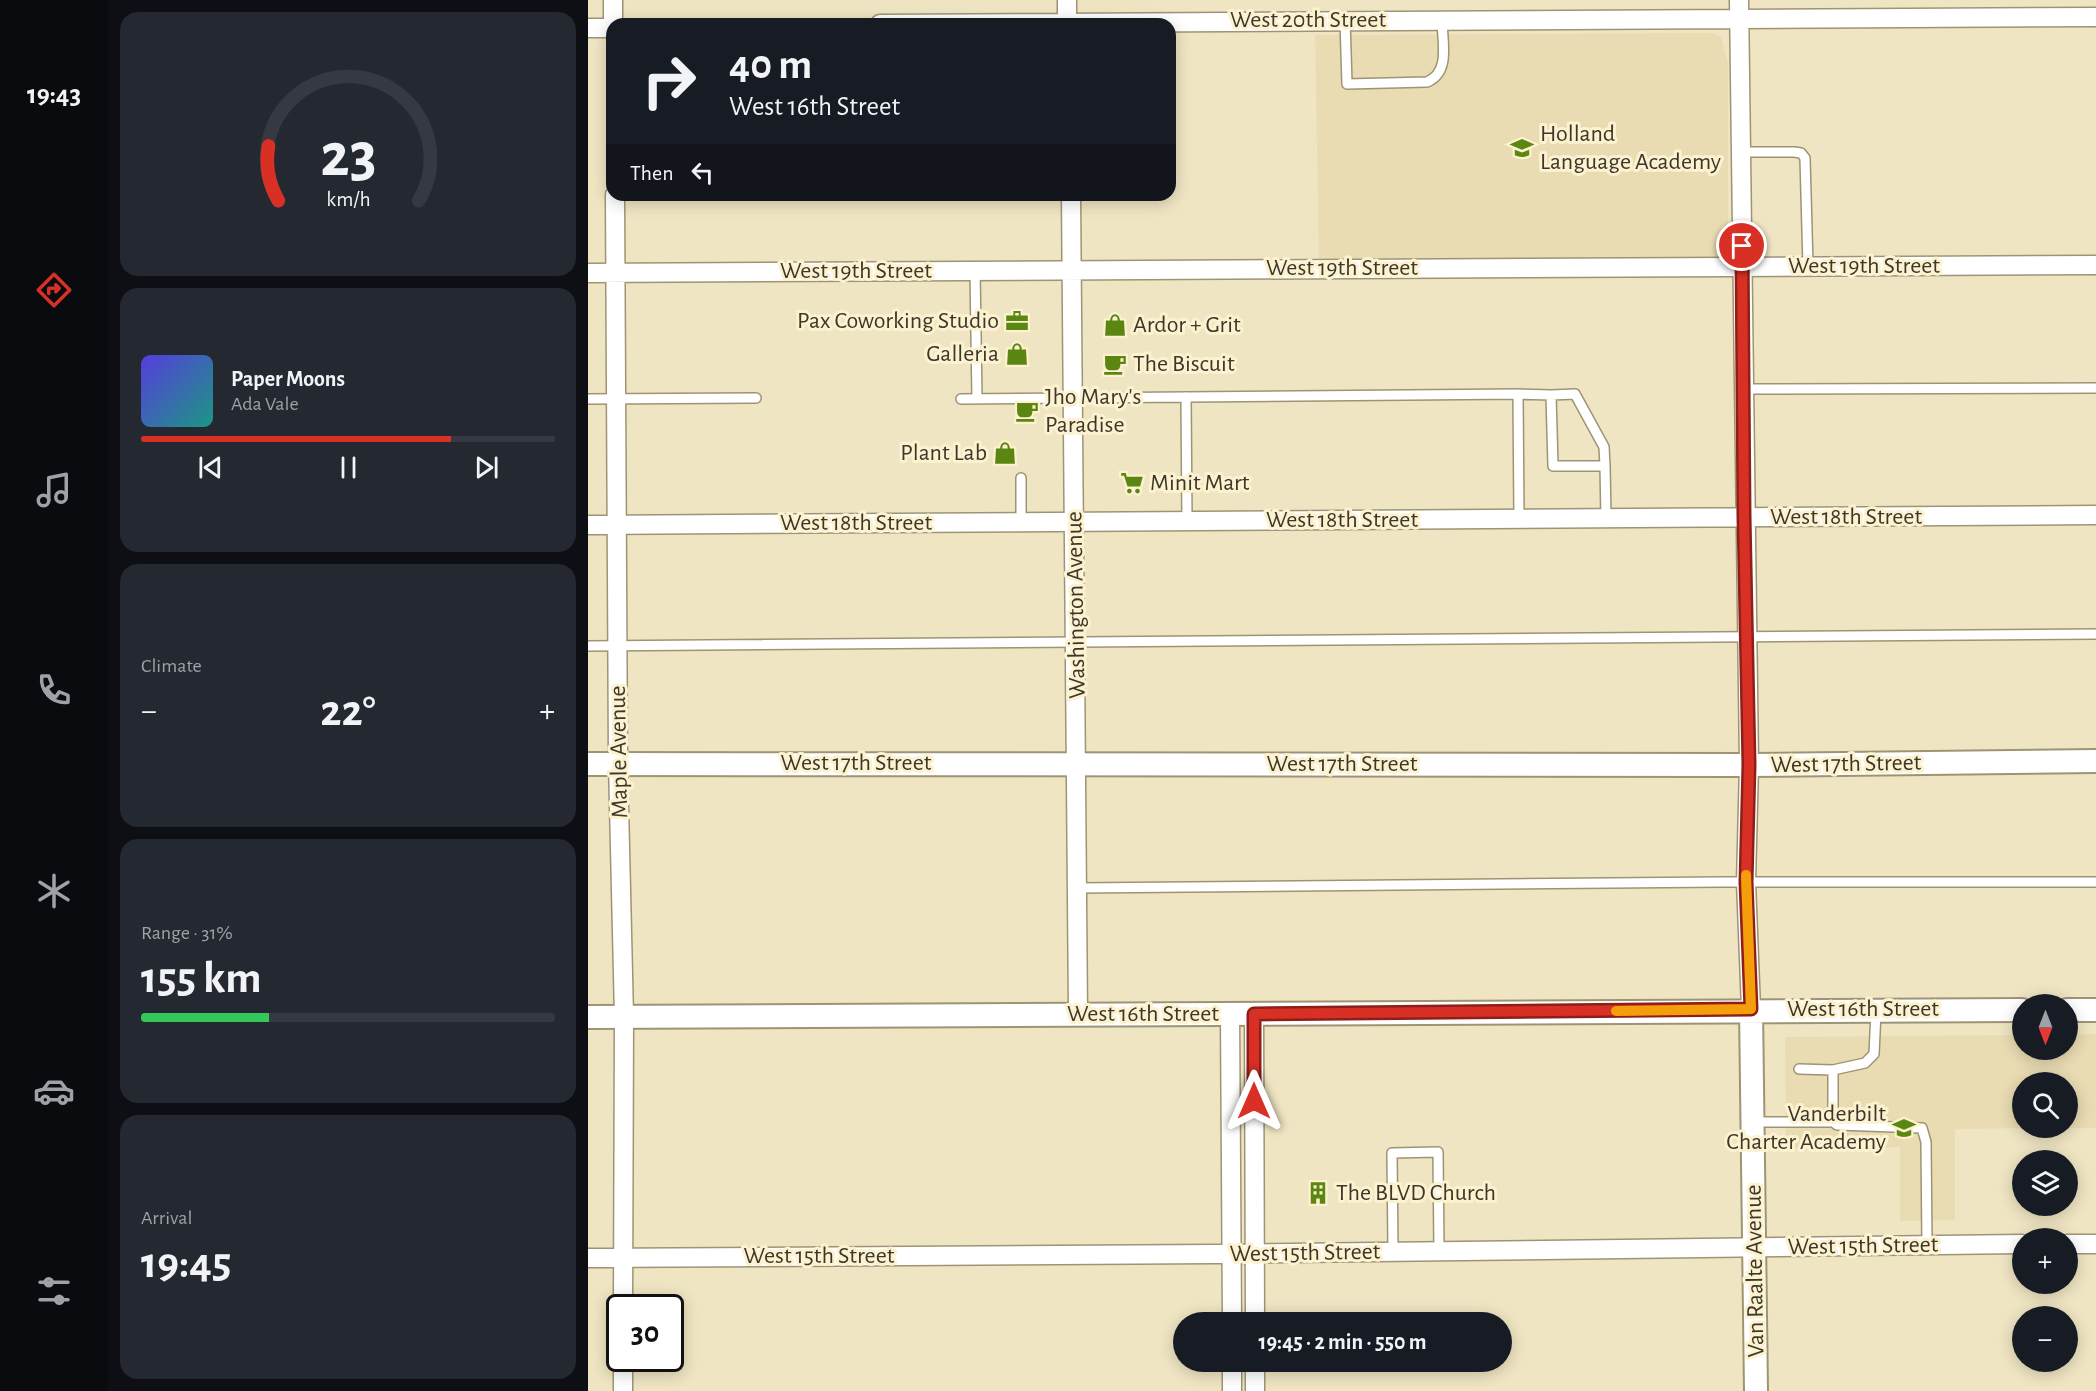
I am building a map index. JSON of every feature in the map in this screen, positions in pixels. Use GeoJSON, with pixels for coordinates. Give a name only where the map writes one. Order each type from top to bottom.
{"type":"FeatureCollection","features":[{"type":"Feature","properties":{"kind":"street"},"geometry":{"type":"LineString","coordinates":[[613,0],[613,18]]}},
{"type":"Feature","properties":{"kind":"street"},"geometry":{"type":"LineString","coordinates":[[1067,0],[1067,18]]}},
{"type":"Feature","properties":{"kind":"street","name":"West 20th Street"},"geometry":{"type":"LineString","coordinates":[[1176,22],[1442,19],[1739,9],[2096,18]]}},
{"type":"Feature","properties":{"kind":"street","name":"Van Raalte Avenue"},"geometry":{"type":"LineString","coordinates":[[1739,9],[1744,517],[1748,636],[1749,765],[1746,882],[1751,1009],[1756,1391]]}},
{"type":"Feature","properties":{"kind":"street"},"geometry":{"type":"LineString","coordinates":[[588,28],[606,27]]}},
{"type":"Feature","properties":{"kind":"street","name":"Maple Avenue"},"geometry":{"type":"LineString","coordinates":[[615,201],[618,763],[624,1017],[623,1294]]}},
{"type":"Feature","properties":{"kind":"street","name":"Washington Avenue"},"geometry":{"type":"LineString","coordinates":[[1071,201],[1078,763],[1078,1014]]}},
{"type":"Feature","properties":{"kind":"street","name":"West 19th Street"},"geometry":{"type":"LineString","coordinates":[[588,273],[2096,265]]}},
{"type":"Feature","properties":{"kind":"street","name":"West 18th Street"},"geometry":{"type":"LineString","coordinates":[[588,525],[2096,515]]}},
{"type":"Feature","properties":{"kind":"street","name":"West 17th Street"},"geometry":{"type":"LineString","coordinates":[[588,764],[1749,765],[2096,761]]}},
{"type":"Feature","properties":{"kind":"street","name":"West 16th Street"},"geometry":{"type":"LineString","coordinates":[[588,1017],[1751,1009],[2012,1010]]}},
{"type":"Feature","properties":{"kind":"street"},"geometry":{"type":"LineString","coordinates":[[2078,1010],[2096,1010]]}},
{"type":"Feature","properties":{"kind":"street"},"geometry":{"type":"LineString","coordinates":[[1230,1014],[1232,1312]]}},
{"type":"Feature","properties":{"kind":"street"},"geometry":{"type":"LineString","coordinates":[[1254,1014],[1255,1312]]}},
{"type":"Feature","properties":{"kind":"street"},"geometry":{"type":"LineString","coordinates":[[2078,1244],[2096,1244]]}},
{"type":"Feature","properties":{"kind":"street","name":"West 15th Street"},"geometry":{"type":"LineString","coordinates":[[588,1258],[2012,1245]]}},
{"type":"Feature","properties":{"kind":"street"},"geometry":{"type":"LineString","coordinates":[[623,1372],[623,1391]]}},
{"type":"Feature","properties":{"kind":"street"},"geometry":{"type":"LineString","coordinates":[[1232,1372],[1232,1391]]}},
{"type":"Feature","properties":{"kind":"street"},"geometry":{"type":"LineString","coordinates":[[1255,1372],[1255,1391]]}},
{"type":"Feature","properties":{"kind":"lane"},"geometry":{"type":"LineString","coordinates":[[1345,20],[1347,84],[1427,82],[1438,77],[1443,69],[1442,19]]}},
{"type":"Feature","properties":{"kind":"lane"},"geometry":{"type":"LineString","coordinates":[[1741,152],[1794,152],[1801,153],[1805,158],[1808,266]]}},
{"type":"Feature","properties":{"kind":"lane"},"geometry":{"type":"LineString","coordinates":[[975,270],[977,399]]}},
{"type":"Feature","properties":{"kind":"lane"},"geometry":{"type":"LineString","coordinates":[[1744,389],[2096,388]]}},
{"type":"Feature","properties":{"kind":"lane"},"geometry":{"type":"LineString","coordinates":[[1518,394],[1519,519]]}},
{"type":"Feature","properties":{"kind":"lane"},"geometry":{"type":"LineString","coordinates":[[1551,394],[1553,466],[1605,466]]}},
{"type":"Feature","properties":{"kind":"lane"},"geometry":{"type":"LineString","coordinates":[[962,399],[1575,394],[1604,447],[1606,518]]}},
{"type":"Feature","properties":{"kind":"lane"},"geometry":{"type":"LineString","coordinates":[[1186,397],[1187,520]]}},
{"type":"Feature","properties":{"kind":"lane"},"geometry":{"type":"LineString","coordinates":[[588,399],[756,398]]}},
{"type":"Feature","properties":{"kind":"lane"},"geometry":{"type":"LineString","coordinates":[[1021,478],[1021,522]]}},
{"type":"Feature","properties":{"kind":"lane"},"geometry":{"type":"LineString","coordinates":[[588,646],[2096,634]]}},
{"type":"Feature","properties":{"kind":"lane"},"geometry":{"type":"LineString","coordinates":[[1078,888],[1746,882],[2096,882]]}},
{"type":"Feature","properties":{"kind":"lane"},"geometry":{"type":"LineString","coordinates":[[1799,1069],[1833,1070],[1865,1063],[1874,1054],[1876,1010]]}},
{"type":"Feature","properties":{"kind":"lane"},"geometry":{"type":"LineString","coordinates":[[1833,1070],[1833,1122]]}},
{"type":"Feature","properties":{"kind":"lane"},"geometry":{"type":"LineString","coordinates":[[1753,1122],[1833,1122],[1837,1125],[1922,1128],[1926,1134],[1927,1245]]}},
{"type":"Feature","properties":{"kind":"lane"},"geometry":{"type":"LineString","coordinates":[[1393,1252],[1392,1153],[1415,1152],[1438,1152],[1439,1251]]}},
{"type":"Feature","properties":{"kind":"shaded area","name":"Holland Language Academy"},"geometry":{"type":"Polygon","coordinates":[[[1712,33],[1721,37],[1728,63],[1728,232],[1720,256],[1712,259],[1319,261],[1315,35],[1712,33]]]}},
{"type":"Feature","properties":{"kind":"shaded area","name":"Vanderbilt Charter Academy"},"geometry":{"type":"Polygon","coordinates":[[[2096,1034],[2096,1128],[2078,1128],[2078,1072],[2012,1072],[2012,1128],[1955,1129],[1955,1220],[1900,1221],[1900,1147],[1786,1148],[1785,1037],[2012,1035],[2012,1060],[2078,1060],[2078,1035],[2096,1034]]]}},
{"type":"Feature","properties":{"kind":"slow traffic"},"geometry":{"type":"LineString","coordinates":[[1616,1011],[1751,1009],[1746,875]]}},
{"type":"Feature","properties":{"kind":"place","name":"Holland Language Academy"},"geometry":{"type":"Point","coordinates":[1522,148]}},
{"type":"Feature","properties":{"kind":"place","name":"Pax Coworking Studio"},"geometry":{"type":"Point","coordinates":[1017,321]}},
{"type":"Feature","properties":{"kind":"place","name":"Ardor + Grit"},"geometry":{"type":"Point","coordinates":[1115,325]}},
{"type":"Feature","properties":{"kind":"place","name":"Galleria"},"geometry":{"type":"Point","coordinates":[1017,354]}},
{"type":"Feature","properties":{"kind":"place","name":"The Biscuit"},"geometry":{"type":"Point","coordinates":[1115,364]}},
{"type":"Feature","properties":{"kind":"place","name":"Jho Mary's Paradise"},"geometry":{"type":"Point","coordinates":[1027,411]}},
{"type":"Feature","properties":{"kind":"place","name":"Plant Lab"},"geometry":{"type":"Point","coordinates":[1005,453]}},
{"type":"Feature","properties":{"kind":"place","name":"Minit Mart"},"geometry":{"type":"Point","coordinates":[1132,483]}},
{"type":"Feature","properties":{"kind":"place","name":"Vanderbilt Charter Academy"},"geometry":{"type":"Point","coordinates":[1904,1128]}},
{"type":"Feature","properties":{"kind":"place","name":"The BLVD Church"},"geometry":{"type":"Point","coordinates":[1318,1193]}},
{"type":"Feature","properties":{"kind":"route"},"geometry":{"type":"LineString","coordinates":[[1254,1101],[1254,1014],[1751,1009],[1746,882],[1749,765],[1742,246]]}}]}
